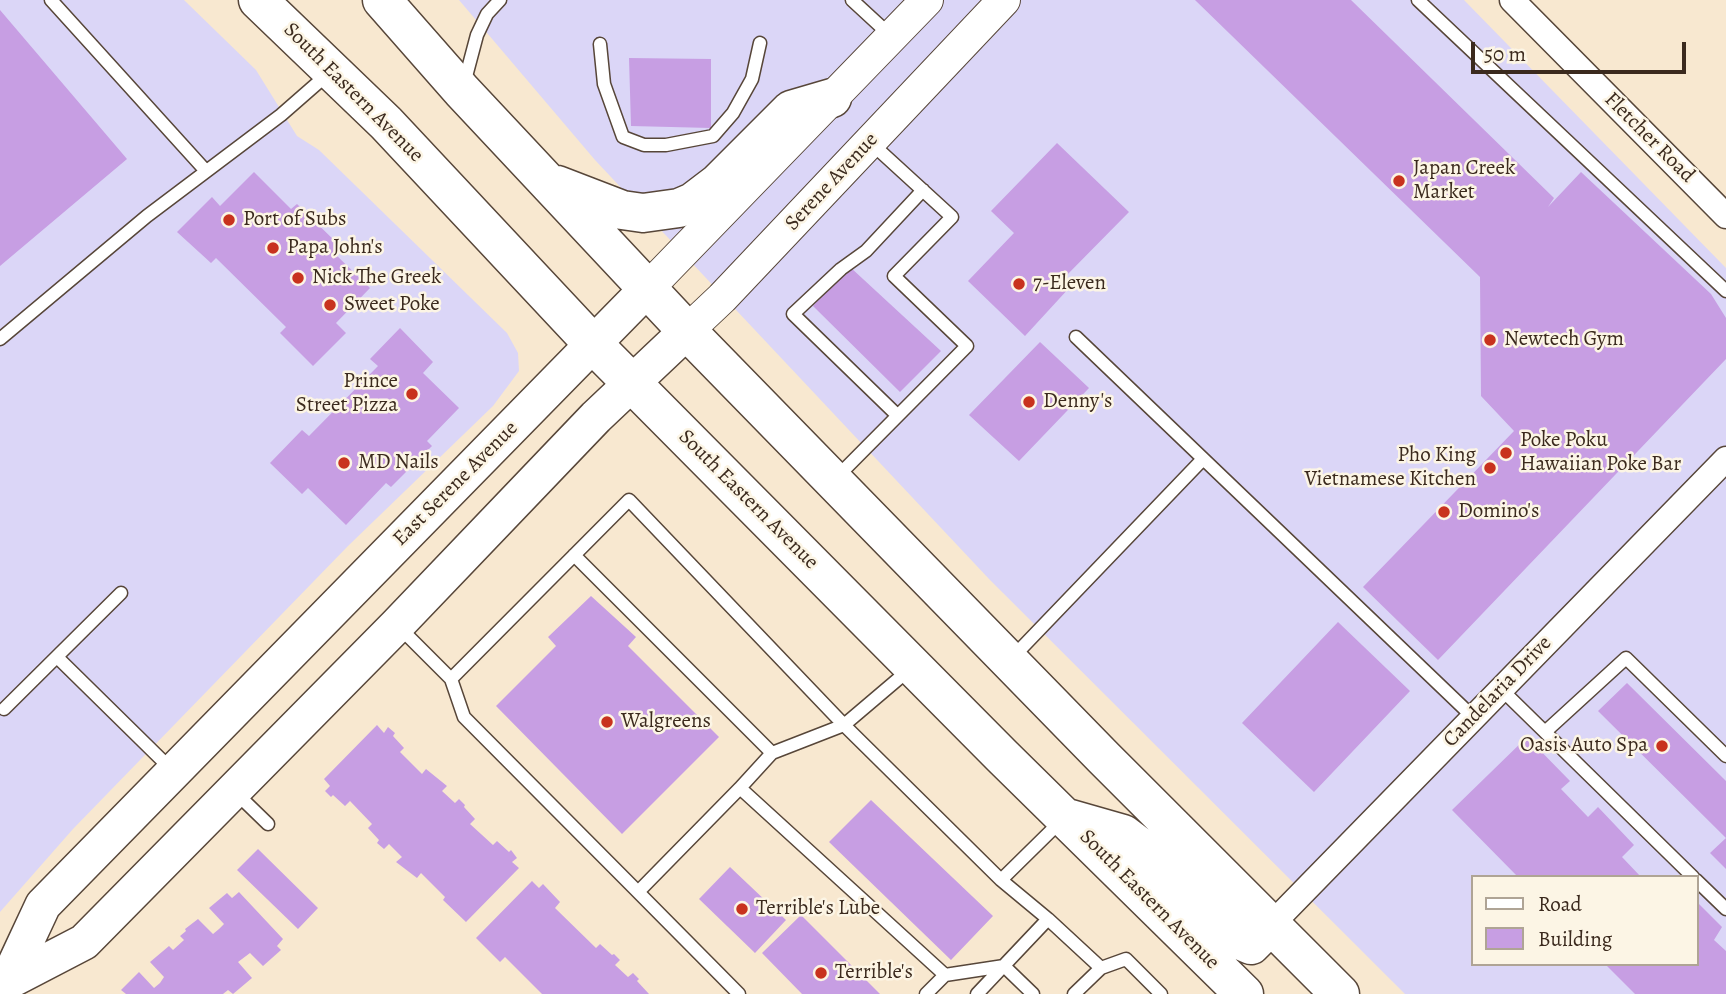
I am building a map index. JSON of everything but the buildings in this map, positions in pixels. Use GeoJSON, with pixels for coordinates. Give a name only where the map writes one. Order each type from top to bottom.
{"type":"FeatureCollection","features":[{"type":"Feature","properties":{"kind":"main road","name":"South Eastern Avenue"},"geometry":{"type":"LineString","coordinates":[[258,0],[386,123],[594,345],[645,372],[913,666],[1244,994]]}},
{"type":"Feature","properties":{"kind":"main road"},"geometry":{"type":"LineString","coordinates":[[382,0],[544,180],[687,331],[1339,994]]}},
{"type":"Feature","properties":{"kind":"main road"},"geometry":{"type":"LineString","coordinates":[[544,180],[622,210],[643,213],[679,208],[718,183],[791,110],[832,98]]}},
{"type":"Feature","properties":{"kind":"main road","name":"East Serene Avenue"},"geometry":{"type":"LineString","coordinates":[[3,986],[43,905],[647,289]]}},
{"type":"Feature","properties":{"kind":"main road","name":"Serene Avenue"},"geometry":{"type":"LineString","coordinates":[[645,372],[687,331]]}},
{"type":"Feature","properties":{"kind":"main road","name":"East Serene Avenue"},"geometry":{"type":"LineString","coordinates":[[3,986],[85,942],[397,625],[596,417],[645,372]]}},
{"type":"Feature","properties":{"kind":"main road"},"geometry":{"type":"LineString","coordinates":[[1065,817],[1123,834],[1148,853],[1234,938],[1251,945],[1271,925]]}},
{"type":"Feature","properties":{"kind":"street","name":"East Serene Avenue"},"geometry":{"type":"LineString","coordinates":[[647,289],[927,0]]}},
{"type":"Feature","properties":{"kind":"street","name":"Serene Avenue"},"geometry":{"type":"LineString","coordinates":[[687,331],[722,298],[1004,0]]}},
{"type":"Feature","properties":{"kind":"street","name":"Fletcher Road"},"geometry":{"type":"LineString","coordinates":[[1526,5],[1726,216]]}},
{"type":"Feature","properties":{"kind":"street","name":"Candelaria Drive"},"geometry":{"type":"LineString","coordinates":[[1271,925],[1726,459]]}},
{"type":"Feature","properties":{"kind":"lane"},"geometry":{"type":"LineString","coordinates":[[51,0],[205,170]]}},
{"type":"Feature","properties":{"kind":"lane"},"geometry":{"type":"LineString","coordinates":[[462,91],[477,35],[487,14],[500,0]]}},
{"type":"Feature","properties":{"kind":"lane"},"geometry":{"type":"LineString","coordinates":[[852,0],[891,36]]}},
{"type":"Feature","properties":{"kind":"lane"},"geometry":{"type":"LineString","coordinates":[[1418,0],[1726,291]]}},
{"type":"Feature","properties":{"kind":"lane"},"geometry":{"type":"LineString","coordinates":[[600,44],[604,84],[623,137],[644,145],[666,145],[713,136],[733,113],[752,79],[760,43]]}},
{"type":"Feature","properties":{"kind":"lane"},"geometry":{"type":"LineString","coordinates":[[0,339],[147,216],[281,115],[331,71]]}},
{"type":"Feature","properties":{"kind":"lane"},"geometry":{"type":"LineString","coordinates":[[833,481],[967,346],[894,276],[952,217],[869,142]]}},
{"type":"Feature","properties":{"kind":"lane"},"geometry":{"type":"LineString","coordinates":[[897,415],[793,314],[841,269],[866,251],[923,190]]}},
{"type":"Feature","properties":{"kind":"lane"},"geometry":{"type":"LineString","coordinates":[[1076,338],[1474,717]]}},
{"type":"Feature","properties":{"kind":"lane"},"geometry":{"type":"LineString","coordinates":[[1009,661],[1203,459]]}},
{"type":"Feature","properties":{"kind":"lane"},"geometry":{"type":"LineString","coordinates":[[451,679],[629,500],[844,725],[1001,880],[1101,968]]}},
{"type":"Feature","properties":{"kind":"lane"},"geometry":{"type":"LineString","coordinates":[[574,555],[772,753]]}},
{"type":"Feature","properties":{"kind":"lane"},"geometry":{"type":"LineString","coordinates":[[4,709],[121,593]]}},
{"type":"Feature","properties":{"kind":"lane"},"geometry":{"type":"LineString","coordinates":[[397,625],[451,679],[464,717],[739,994]]}},
{"type":"Feature","properties":{"kind":"lane"},"geometry":{"type":"LineString","coordinates":[[57,657],[173,771]]}},
{"type":"Feature","properties":{"kind":"lane"},"geometry":{"type":"LineString","coordinates":[[1545,732],[1626,658],[1726,756]]}},
{"type":"Feature","properties":{"kind":"lane"},"geometry":{"type":"LineString","coordinates":[[638,892],[772,753],[844,725],[913,666]]}},
{"type":"Feature","properties":{"kind":"lane"},"geometry":{"type":"LineString","coordinates":[[1501,689],[1692,875]]}},
{"type":"Feature","properties":{"kind":"lane"},"geometry":{"type":"LineString","coordinates":[[740,788],[945,975]]}},
{"type":"Feature","properties":{"kind":"lane"},"geometry":{"type":"LineString","coordinates":[[234,791],[268,824]]}},
{"type":"Feature","properties":{"kind":"lane"},"geometry":{"type":"LineString","coordinates":[[1001,880],[1065,817]]}},
{"type":"Feature","properties":{"kind":"lane"},"geometry":{"type":"LineString","coordinates":[[1698,881],[1726,909]]}},
{"type":"Feature","properties":{"kind":"lane"},"geometry":{"type":"LineString","coordinates":[[977,994],[1048,919]]}},
{"type":"Feature","properties":{"kind":"lane"},"geometry":{"type":"LineString","coordinates":[[1074,994],[1101,968],[1126,959],[1161,994]]}},
{"type":"Feature","properties":{"kind":"lane"},"geometry":{"type":"LineString","coordinates":[[926,994],[945,975],[1004,966]]}},
{"type":"Feature","properties":{"kind":"lane"},"geometry":{"type":"LineString","coordinates":[[1004,966],[1033,994]]}},
{"type":"Feature","properties":{"kind":"shaded area"},"geometry":{"type":"Polygon","coordinates":[[[0,0],[184,0],[256,70],[297,136],[319,150],[507,333],[518,353],[519,371],[493,406],[348,546],[73,829],[0,912],[0,0]]]}},
{"type":"Feature","properties":{"kind":"shaded area"},"geometry":{"type":"Polygon","coordinates":[[[459,0],[1464,0],[1726,268],[1726,994],[1405,994],[990,580],[595,160],[459,0]]]}},
{"type":"Feature","properties":{"kind":"place","name":"Japan Creek Market"},"geometry":{"type":"Point","coordinates":[1399,181]}},
{"type":"Feature","properties":{"kind":"place","name":"Port of Subs"},"geometry":{"type":"Point","coordinates":[229,220]}},
{"type":"Feature","properties":{"kind":"place","name":"Papa John's"},"geometry":{"type":"Point","coordinates":[273,248]}},
{"type":"Feature","properties":{"kind":"place","name":"Nick The Greek"},"geometry":{"type":"Point","coordinates":[298,278]}},
{"type":"Feature","properties":{"kind":"place","name":"7-Eleven"},"geometry":{"type":"Point","coordinates":[1019,284]}},
{"type":"Feature","properties":{"kind":"place","name":"Sweet Poke"},"geometry":{"type":"Point","coordinates":[330,305]}},
{"type":"Feature","properties":{"kind":"place","name":"Newtech Gym"},"geometry":{"type":"Point","coordinates":[1490,340]}},
{"type":"Feature","properties":{"kind":"place","name":"Prince Street Pizza"},"geometry":{"type":"Point","coordinates":[412,394]}},
{"type":"Feature","properties":{"kind":"place","name":"Denny's"},"geometry":{"type":"Point","coordinates":[1029,402]}},
{"type":"Feature","properties":{"kind":"place","name":"Poke Poku Hawaiian Poke Bar"},"geometry":{"type":"Point","coordinates":[1506,453]}},
{"type":"Feature","properties":{"kind":"place","name":"MD Nails"},"geometry":{"type":"Point","coordinates":[344,463]}},
{"type":"Feature","properties":{"kind":"place","name":"Pho King Vietnamese Kitchen"},"geometry":{"type":"Point","coordinates":[1490,468]}},
{"type":"Feature","properties":{"kind":"place","name":"Domino's"},"geometry":{"type":"Point","coordinates":[1444,512]}},
{"type":"Feature","properties":{"kind":"place","name":"Walgreens"},"geometry":{"type":"Point","coordinates":[607,722]}},
{"type":"Feature","properties":{"kind":"place","name":"Oasis Auto Spa"},"geometry":{"type":"Point","coordinates":[1662,746]}},
{"type":"Feature","properties":{"kind":"place","name":"Terrible's Lube"},"geometry":{"type":"Point","coordinates":[742,909]}},
{"type":"Feature","properties":{"kind":"place","name":"Terrible's"},"geometry":{"type":"Point","coordinates":[821,973]}}]}
